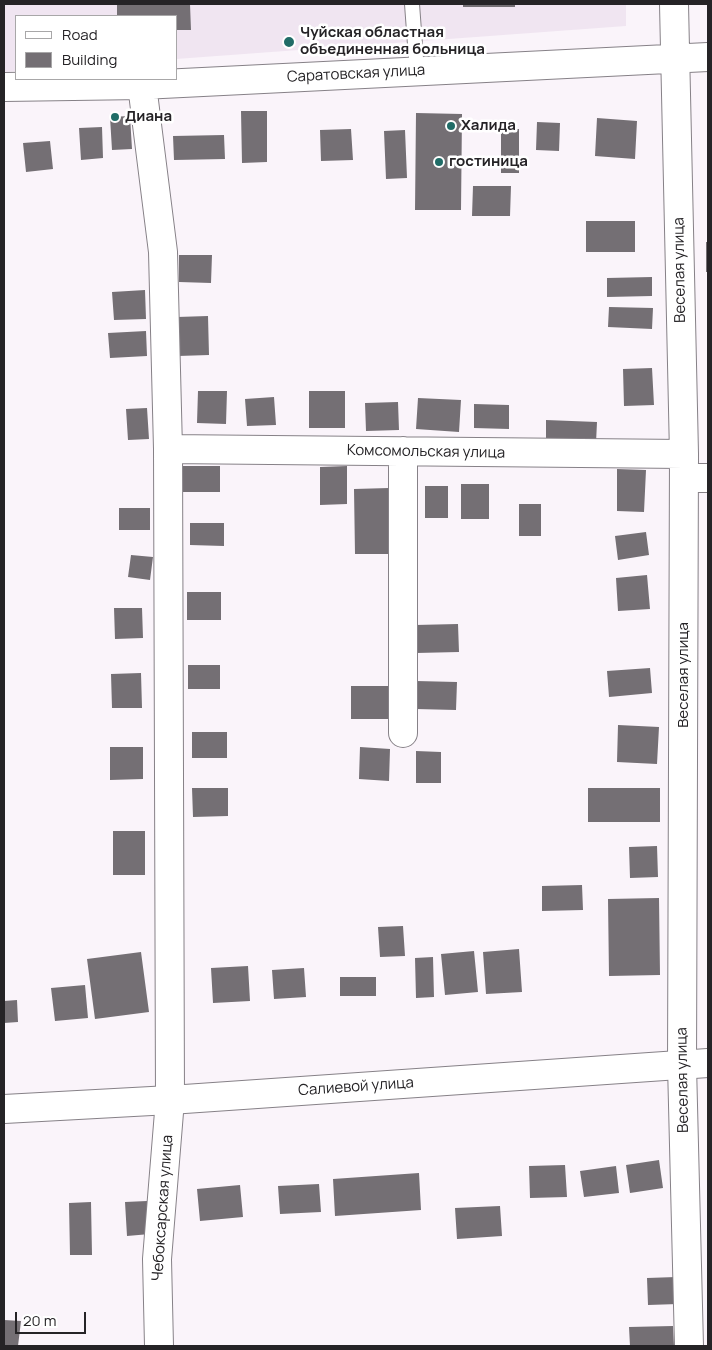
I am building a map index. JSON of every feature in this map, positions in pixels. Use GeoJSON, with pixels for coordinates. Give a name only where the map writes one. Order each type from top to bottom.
{"type":"FeatureCollection","features":[{"type":"Feature","properties":{"kind":"street","name":"Веселая улица"},"geometry":{"type":"LineString","coordinates":[[674,4],[692,470],[695,1064],[689,1346]]}},
{"type":"Feature","properties":{"kind":"street","name":"Саратовская улица"},"geometry":{"type":"LineString","coordinates":[[4,87],[142,85],[708,57]]}},
{"type":"Feature","properties":{"kind":"street","name":"Чебоксарская улица"},"geometry":{"type":"LineString","coordinates":[[142,85],[163,252],[168,449],[170,1100],[157,1259],[158,1346]]}},
{"type":"Feature","properties":{"kind":"street","name":"Комсомольская улица"},"geometry":{"type":"LineString","coordinates":[[168,449],[403,451],[692,470]]}},
{"type":"Feature","properties":{"kind":"street"},"geometry":{"type":"LineString","coordinates":[[403,451],[403,733]]}},
{"type":"Feature","properties":{"kind":"street","name":"Салиевой улица"},"geometry":{"type":"LineString","coordinates":[[4,1108],[170,1100],[695,1064]]}},
{"type":"Feature","properties":{"kind":"lane"},"geometry":{"type":"LineString","coordinates":[[412,4],[417,72]]}},
{"type":"Feature","properties":{"kind":"shaded area","name":"Чуйская областная объединенная больница"},"geometry":{"type":"Polygon","coordinates":[[[4,4],[626,4],[626,26],[178,59],[178,15],[15,15],[15,71],[4,72],[4,4]]]}},
{"type":"Feature","properties":{"kind":"building"},"geometry":{"type":"Polygon","coordinates":[[[117,4],[190,4],[191,30],[178,30],[178,15],[117,15],[117,4]]]}},
{"type":"Feature","properties":{"kind":"building"},"geometry":{"type":"Polygon","coordinates":[[[463,4],[515,4],[515,7],[463,7],[463,4]]]}},
{"type":"Feature","properties":{"kind":"building"},"geometry":{"type":"Polygon","coordinates":[[[241,111],[267,111],[267,162],[242,163],[241,111]]]}},
{"type":"Feature","properties":{"kind":"building","name":"гостиница"},"geometry":{"type":"Polygon","coordinates":[[[416,113],[462,114],[461,210],[415,210],[416,113]]]}},
{"type":"Feature","properties":{"kind":"building"},"geometry":{"type":"Polygon","coordinates":[[[130,116],[132,149],[112,150],[110,117],[130,116]]]}},
{"type":"Feature","properties":{"kind":"building"},"geometry":{"type":"Polygon","coordinates":[[[597,118],[637,121],[635,159],[595,156],[597,118]]]}},
{"type":"Feature","properties":{"kind":"building"},"geometry":{"type":"Polygon","coordinates":[[[537,122],[560,123],[559,151],[536,150],[537,122]]]}},
{"type":"Feature","properties":{"kind":"building"},"geometry":{"type":"Polygon","coordinates":[[[102,127],[103,158],[81,160],[79,128],[102,127]]]}},
{"type":"Feature","properties":{"kind":"building"},"geometry":{"type":"Polygon","coordinates":[[[351,129],[353,160],[321,161],[320,130],[351,129]]]}},
{"type":"Feature","properties":{"kind":"building"},"geometry":{"type":"Polygon","coordinates":[[[501,129],[519,129],[519,173],[501,173],[501,129]]]}},
{"type":"Feature","properties":{"kind":"building"},"geometry":{"type":"Polygon","coordinates":[[[405,130],[407,178],[386,179],[384,131],[405,130]]]}},
{"type":"Feature","properties":{"kind":"building"},"geometry":{"type":"Polygon","coordinates":[[[224,135],[225,159],[174,160],[173,136],[224,135]]]}},
{"type":"Feature","properties":{"kind":"building"},"geometry":{"type":"Polygon","coordinates":[[[50,141],[53,169],[26,172],[23,143],[50,141]]]}},
{"type":"Feature","properties":{"kind":"building"},"geometry":{"type":"Polygon","coordinates":[[[473,186],[511,186],[510,216],[472,216],[473,186]]]}},
{"type":"Feature","properties":{"kind":"building"},"geometry":{"type":"Polygon","coordinates":[[[586,221],[635,221],[635,252],[586,252],[586,221]]]}},
{"type":"Feature","properties":{"kind":"building"},"geometry":{"type":"Polygon","coordinates":[[[706,242],[708,242],[708,272],[706,272],[706,242]]]}},
{"type":"Feature","properties":{"kind":"building"},"geometry":{"type":"Polygon","coordinates":[[[179,255],[212,255],[211,283],[179,282],[179,255]]]}},
{"type":"Feature","properties":{"kind":"building"},"geometry":{"type":"Polygon","coordinates":[[[652,277],[652,296],[607,297],[607,278],[652,277]]]}},
{"type":"Feature","properties":{"kind":"building"},"geometry":{"type":"Polygon","coordinates":[[[145,290],[146,319],[114,320],[112,292],[145,290]]]}},
{"type":"Feature","properties":{"kind":"building"},"geometry":{"type":"Polygon","coordinates":[[[609,307],[653,308],[652,329],[608,327],[609,307]]]}},
{"type":"Feature","properties":{"kind":"building"},"geometry":{"type":"Polygon","coordinates":[[[208,316],[209,355],[178,356],[177,317],[208,316]]]}},
{"type":"Feature","properties":{"kind":"building"},"geometry":{"type":"Polygon","coordinates":[[[146,331],[147,356],[110,358],[108,333],[146,331]]]}},
{"type":"Feature","properties":{"kind":"building"},"geometry":{"type":"Polygon","coordinates":[[[652,368],[654,405],[624,406],[623,369],[652,368]]]}},
{"type":"Feature","properties":{"kind":"building"},"geometry":{"type":"Polygon","coordinates":[[[198,391],[227,391],[226,424],[197,423],[198,391]]]}},
{"type":"Feature","properties":{"kind":"building"},"geometry":{"type":"Polygon","coordinates":[[[309,391],[345,391],[345,428],[309,428],[309,391]]]}},
{"type":"Feature","properties":{"kind":"building"},"geometry":{"type":"Polygon","coordinates":[[[274,397],[276,425],[247,426],[245,399],[274,397]]]}},
{"type":"Feature","properties":{"kind":"building"},"geometry":{"type":"Polygon","coordinates":[[[418,398],[461,400],[459,432],[416,429],[418,398]]]}},
{"type":"Feature","properties":{"kind":"building"},"geometry":{"type":"Polygon","coordinates":[[[398,402],[399,430],[366,431],[365,403],[398,402]]]}},
{"type":"Feature","properties":{"kind":"building"},"geometry":{"type":"Polygon","coordinates":[[[474,404],[509,405],[509,429],[474,428],[474,404]]]}},
{"type":"Feature","properties":{"kind":"building"},"geometry":{"type":"Polygon","coordinates":[[[147,408],[149,439],[128,440],[126,409],[147,408]]]}},
{"type":"Feature","properties":{"kind":"building"},"geometry":{"type":"Polygon","coordinates":[[[546,420],[597,422],[596,443],[546,441],[546,420]]]}},
{"type":"Feature","properties":{"kind":"building"},"geometry":{"type":"Polygon","coordinates":[[[179,466],[220,466],[220,492],[179,492],[179,466]]]}},
{"type":"Feature","properties":{"kind":"building"},"geometry":{"type":"Polygon","coordinates":[[[347,466],[347,504],[320,505],[320,467],[347,466]]]}},
{"type":"Feature","properties":{"kind":"building"},"geometry":{"type":"Polygon","coordinates":[[[617,469],[646,470],[644,512],[617,511],[617,469]]]}},
{"type":"Feature","properties":{"kind":"building"},"geometry":{"type":"Polygon","coordinates":[[[461,484],[489,484],[489,519],[461,519],[461,484]]]}},
{"type":"Feature","properties":{"kind":"building"},"geometry":{"type":"Polygon","coordinates":[[[425,486],[448,486],[448,518],[425,518],[425,486]]]}},
{"type":"Feature","properties":{"kind":"building"},"geometry":{"type":"Polygon","coordinates":[[[389,488],[390,554],[355,554],[354,489],[389,488]]]}},
{"type":"Feature","properties":{"kind":"building"},"geometry":{"type":"Polygon","coordinates":[[[519,504],[541,504],[541,536],[519,536],[519,504]]]}},
{"type":"Feature","properties":{"kind":"building"},"geometry":{"type":"Polygon","coordinates":[[[119,508],[150,508],[150,530],[119,530],[119,508]]]}},
{"type":"Feature","properties":{"kind":"building"},"geometry":{"type":"Polygon","coordinates":[[[190,523],[224,523],[224,546],[190,545],[190,523]]]}},
{"type":"Feature","properties":{"kind":"building"},"geometry":{"type":"Polygon","coordinates":[[[646,532],[649,555],[618,560],[615,536],[646,532]]]}},
{"type":"Feature","properties":{"kind":"building"},"geometry":{"type":"Polygon","coordinates":[[[131,555],[153,557],[150,580],[128,577],[131,555]]]}},
{"type":"Feature","properties":{"kind":"building"},"geometry":{"type":"Polygon","coordinates":[[[647,575],[650,609],[618,611],[616,578],[647,575]]]}},
{"type":"Feature","properties":{"kind":"building"},"geometry":{"type":"Polygon","coordinates":[[[187,592],[221,592],[221,620],[187,620],[187,592]]]}},
{"type":"Feature","properties":{"kind":"building"},"geometry":{"type":"Polygon","coordinates":[[[114,608],[142,608],[143,638],[115,639],[114,608]]]}},
{"type":"Feature","properties":{"kind":"building"},"geometry":{"type":"Polygon","coordinates":[[[458,624],[459,652],[416,653],[415,625],[458,624]]]}},
{"type":"Feature","properties":{"kind":"building"},"geometry":{"type":"Polygon","coordinates":[[[188,665],[220,665],[220,689],[188,689],[188,665]]]}},
{"type":"Feature","properties":{"kind":"building"},"geometry":{"type":"Polygon","coordinates":[[[650,668],[652,693],[609,697],[607,671],[650,668]]]}},
{"type":"Feature","properties":{"kind":"building"},"geometry":{"type":"Polygon","coordinates":[[[141,673],[142,708],[112,708],[111,674],[141,673]]]}},
{"type":"Feature","properties":{"kind":"building"},"geometry":{"type":"Polygon","coordinates":[[[416,681],[457,682],[456,710],[416,709],[416,681]]]}},
{"type":"Feature","properties":{"kind":"building"},"geometry":{"type":"Polygon","coordinates":[[[351,686],[388,686],[388,719],[351,719],[351,686]]]}},
{"type":"Feature","properties":{"kind":"building"},"geometry":{"type":"Polygon","coordinates":[[[618,725],[659,727],[657,764],[617,762],[618,725]]]}},
{"type":"Feature","properties":{"kind":"building"},"geometry":{"type":"Polygon","coordinates":[[[192,732],[227,732],[227,758],[192,758],[192,732]]]}},
{"type":"Feature","properties":{"kind":"building"},"geometry":{"type":"Polygon","coordinates":[[[110,747],[143,747],[143,779],[110,780],[110,747]]]}},
{"type":"Feature","properties":{"kind":"building"},"geometry":{"type":"Polygon","coordinates":[[[360,747],[390,749],[389,781],[359,779],[360,747]]]}},
{"type":"Feature","properties":{"kind":"building"},"geometry":{"type":"Polygon","coordinates":[[[416,751],[441,752],[441,783],[416,783],[416,751]]]}},
{"type":"Feature","properties":{"kind":"building"},"geometry":{"type":"Polygon","coordinates":[[[192,788],[228,788],[228,816],[193,817],[192,788]]]}},
{"type":"Feature","properties":{"kind":"building"},"geometry":{"type":"Polygon","coordinates":[[[588,788],[660,788],[660,822],[588,822],[588,788]]]}},
{"type":"Feature","properties":{"kind":"building"},"geometry":{"type":"Polygon","coordinates":[[[113,831],[145,831],[145,875],[113,875],[113,831]]]}},
{"type":"Feature","properties":{"kind":"building"},"geometry":{"type":"Polygon","coordinates":[[[657,846],[658,877],[630,878],[629,847],[657,846]]]}},
{"type":"Feature","properties":{"kind":"building"},"geometry":{"type":"Polygon","coordinates":[[[582,885],[583,910],[542,911],[542,886],[582,885]]]}},
{"type":"Feature","properties":{"kind":"building"},"geometry":{"type":"Polygon","coordinates":[[[659,898],[660,975],[609,976],[608,899],[659,898]]]}},
{"type":"Feature","properties":{"kind":"building"},"geometry":{"type":"Polygon","coordinates":[[[403,926],[405,956],[380,957],[378,927],[403,926]]]}},
{"type":"Feature","properties":{"kind":"building"},"geometry":{"type":"Polygon","coordinates":[[[519,949],[522,992],[486,994],[483,952],[519,949]]]}},
{"type":"Feature","properties":{"kind":"building"},"geometry":{"type":"Polygon","coordinates":[[[474,951],[478,992],[445,995],[441,954],[474,951]]]}},
{"type":"Feature","properties":{"kind":"building"},"geometry":{"type":"Polygon","coordinates":[[[141,952],[149,1012],[95,1019],[87,959],[141,952]]]}},
{"type":"Feature","properties":{"kind":"building"},"geometry":{"type":"Polygon","coordinates":[[[433,957],[434,997],[416,998],[415,958],[433,957]]]}},
{"type":"Feature","properties":{"kind":"building"},"geometry":{"type":"Polygon","coordinates":[[[248,966],[250,1001],[213,1003],[211,968],[248,966]]]}},
{"type":"Feature","properties":{"kind":"building"},"geometry":{"type":"Polygon","coordinates":[[[304,968],[306,997],[274,999],[272,970],[304,968]]]}},
{"type":"Feature","properties":{"kind":"building"},"geometry":{"type":"Polygon","coordinates":[[[340,977],[376,977],[376,996],[340,996],[340,977]]]}},
{"type":"Feature","properties":{"kind":"building"},"geometry":{"type":"Polygon","coordinates":[[[85,985],[88,1018],[55,1021],[51,988],[85,985]]]}},
{"type":"Feature","properties":{"kind":"building"},"geometry":{"type":"Polygon","coordinates":[[[17,1000],[18,1022],[4,1023],[4,1001],[17,1000]]]}},
{"type":"Feature","properties":{"kind":"building"},"geometry":{"type":"Polygon","coordinates":[[[659,1160],[663,1188],[630,1193],[626,1165],[659,1160]]]}},
{"type":"Feature","properties":{"kind":"building"},"geometry":{"type":"Polygon","coordinates":[[[565,1165],[567,1197],[530,1198],[529,1166],[565,1165]]]}},
{"type":"Feature","properties":{"kind":"building"},"geometry":{"type":"Polygon","coordinates":[[[616,1166],[619,1193],[584,1197],[580,1171],[616,1166]]]}},
{"type":"Feature","properties":{"kind":"building"},"geometry":{"type":"Polygon","coordinates":[[[419,1173],[421,1210],[335,1216],[333,1179],[419,1173]]]}},
{"type":"Feature","properties":{"kind":"building"},"geometry":{"type":"Polygon","coordinates":[[[319,1184],[321,1212],[280,1214],[278,1186],[319,1184]]]}},
{"type":"Feature","properties":{"kind":"building"},"geometry":{"type":"Polygon","coordinates":[[[240,1185],[243,1217],[200,1221],[197,1189],[240,1185]]]}},
{"type":"Feature","properties":{"kind":"building"},"geometry":{"type":"Polygon","coordinates":[[[147,1201],[150,1234],[127,1236],[125,1202],[147,1201]]]}},
{"type":"Feature","properties":{"kind":"building"},"geometry":{"type":"Polygon","coordinates":[[[91,1202],[92,1255],[70,1255],[69,1203],[91,1202]]]}},
{"type":"Feature","properties":{"kind":"building"},"geometry":{"type":"Polygon","coordinates":[[[500,1206],[502,1236],[457,1239],[455,1208],[500,1206]]]}},
{"type":"Feature","properties":{"kind":"building"},"geometry":{"type":"Polygon","coordinates":[[[676,1277],[678,1304],[648,1305],[647,1278],[676,1277]]]}},
{"type":"Feature","properties":{"kind":"building"},"geometry":{"type":"Polygon","coordinates":[[[4,1320],[21,1321],[18,1346],[4,1346],[4,1320]]]}},
{"type":"Feature","properties":{"kind":"building"},"geometry":{"type":"Polygon","coordinates":[[[673,1326],[674,1346],[630,1346],[629,1327],[673,1326]]]}},
{"type":"Feature","properties":{"kind":"place","name":"Чуйская областная объединенная больница"},"geometry":{"type":"Point","coordinates":[289,42]}},
{"type":"Feature","properties":{"kind":"place","name":"Диана"},"geometry":{"type":"Point","coordinates":[115,117]}},
{"type":"Feature","properties":{"kind":"place","name":"Халида"},"geometry":{"type":"Point","coordinates":[451,126]}},
{"type":"Feature","properties":{"kind":"place","name":"гостиница"},"geometry":{"type":"Point","coordinates":[439,162]}}]}
